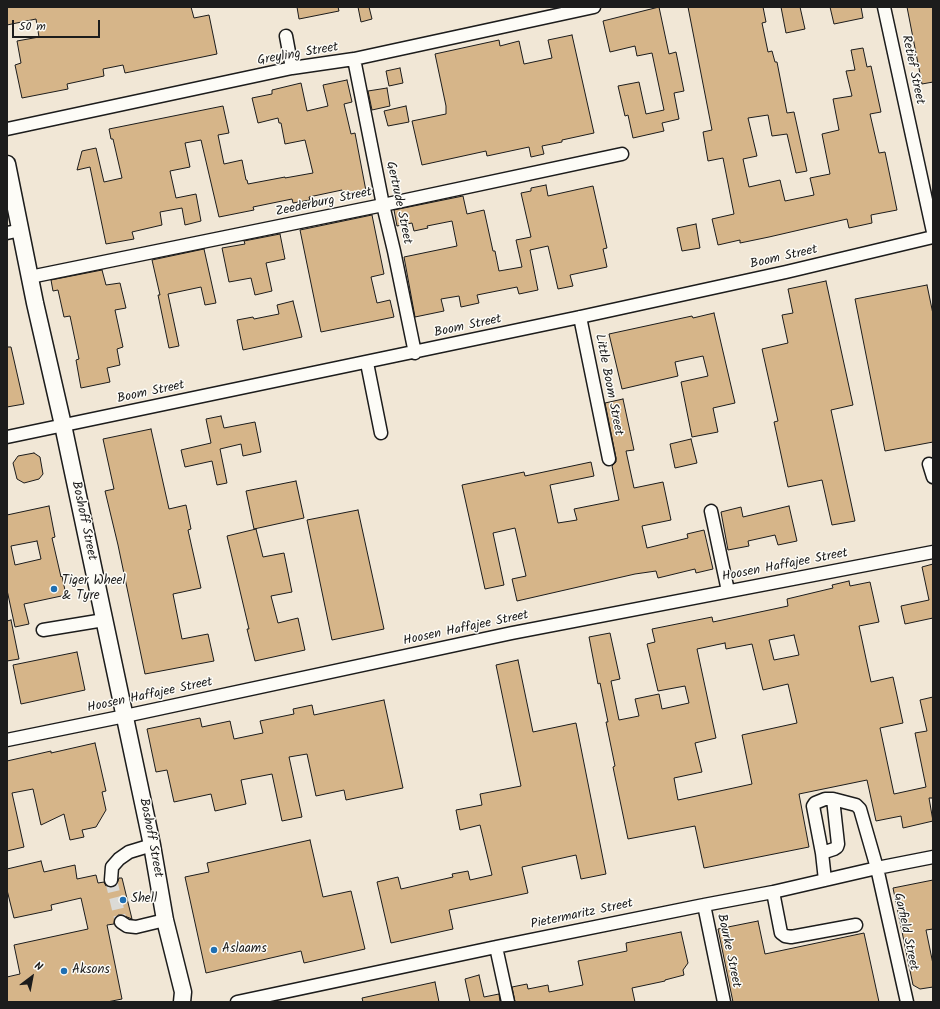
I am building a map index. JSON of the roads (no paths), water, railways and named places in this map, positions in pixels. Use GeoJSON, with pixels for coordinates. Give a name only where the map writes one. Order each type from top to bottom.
{"type":"FeatureCollection","features":[{"type":"Feature","properties":{"kind":"main road","name":"Boshoff Street"},"geometry":{"type":"LineString","coordinates":[[7,164],[14,232],[30,277],[63,425],[152,845],[165,920],[185,1000]]}},
{"type":"Feature","properties":{"kind":"street","name":"Greyling Street"},"geometry":{"type":"LineString","coordinates":[[7,129],[292,68],[354,59],[594,7]]}},
{"type":"Feature","properties":{"kind":"street","name":"Retief Street"},"geometry":{"type":"LineString","coordinates":[[884,7],[933,232]]}},
{"type":"Feature","properties":{"kind":"street"},"geometry":{"type":"LineString","coordinates":[[286,36],[292,68]]}},
{"type":"Feature","properties":{"kind":"street","name":"Gertrude Street"},"geometry":{"type":"LineString","coordinates":[[354,59],[383,205],[415,353]]}},
{"type":"Feature","properties":{"kind":"street","name":"Zeederburg Street"},"geometry":{"type":"LineString","coordinates":[[30,277],[383,205],[622,154]]}},
{"type":"Feature","properties":{"kind":"street","name":"Boom Street"},"geometry":{"type":"LineString","coordinates":[[7,437],[415,353],[794,270],[933,237]]}},
{"type":"Feature","properties":{"kind":"street","name":"Little Boom Street"},"geometry":{"type":"LineString","coordinates":[[580,317],[609,459]]}},
{"type":"Feature","properties":{"kind":"street"},"geometry":{"type":"LineString","coordinates":[[367,363],[381,433]]}},
{"type":"Feature","properties":{"kind":"street"},"geometry":{"type":"LineString","coordinates":[[929,464],[933,477]]}},
{"type":"Feature","properties":{"kind":"street"},"geometry":{"type":"LineString","coordinates":[[711,511],[728,591]]}},
{"type":"Feature","properties":{"kind":"street","name":"Hoosen Haffajee Street"},"geometry":{"type":"LineString","coordinates":[[7,740],[512,633],[933,552]]}},
{"type":"Feature","properties":{"kind":"street"},"geometry":{"type":"LineString","coordinates":[[43,630],[104,620]]}},
{"type":"Feature","properties":{"kind":"street"},"geometry":{"type":"LineString","coordinates":[[822,853],[834,849],[838,844],[833,799],[825,799],[815,803],[813,806],[822,853],[825,880]]}},
{"type":"Feature","properties":{"kind":"street","name":"Garfield Street"},"geometry":{"type":"LineString","coordinates":[[833,799],[856,805],[860,809],[877,868],[906,1002]]}},
{"type":"Feature","properties":{"kind":"street"},"geometry":{"type":"LineString","coordinates":[[110,880],[112,866],[119,859],[129,852],[152,845]]}},
{"type":"Feature","properties":{"kind":"street","name":"Pietermaritz Street"},"geometry":{"type":"LineString","coordinates":[[237,1002],[496,947],[773,892],[877,868],[933,857]]}},
{"type":"Feature","properties":{"kind":"street"},"geometry":{"type":"LineString","coordinates":[[773,892],[781,933],[785,936],[791,937],[856,925]]}},
{"type":"Feature","properties":{"kind":"street","name":"Bourke Street"},"geometry":{"type":"LineString","coordinates":[[704,905],[724,1002]]}},
{"type":"Feature","properties":{"kind":"street"},"geometry":{"type":"LineString","coordinates":[[121,922],[127,926],[136,926],[165,920]]}},
{"type":"Feature","properties":{"kind":"street"},"geometry":{"type":"LineString","coordinates":[[496,947],[508,1002]]}},
{"type":"Feature","properties":{"kind":"tunnel"},"geometry":{"type":"LineString","coordinates":[[111,880],[121,922]]}},
{"type":"Feature","properties":{"kind":"place","name":"Tiger Wheel & Tyre"},"geometry":{"type":"Point","coordinates":[54,589]}},
{"type":"Feature","properties":{"kind":"place","name":"Shell"},"geometry":{"type":"Point","coordinates":[123,900]}},
{"type":"Feature","properties":{"kind":"place","name":"Aslaams"},"geometry":{"type":"Point","coordinates":[214,950]}},
{"type":"Feature","properties":{"kind":"place","name":"Aksons"},"geometry":{"type":"Point","coordinates":[64,971]}}]}
